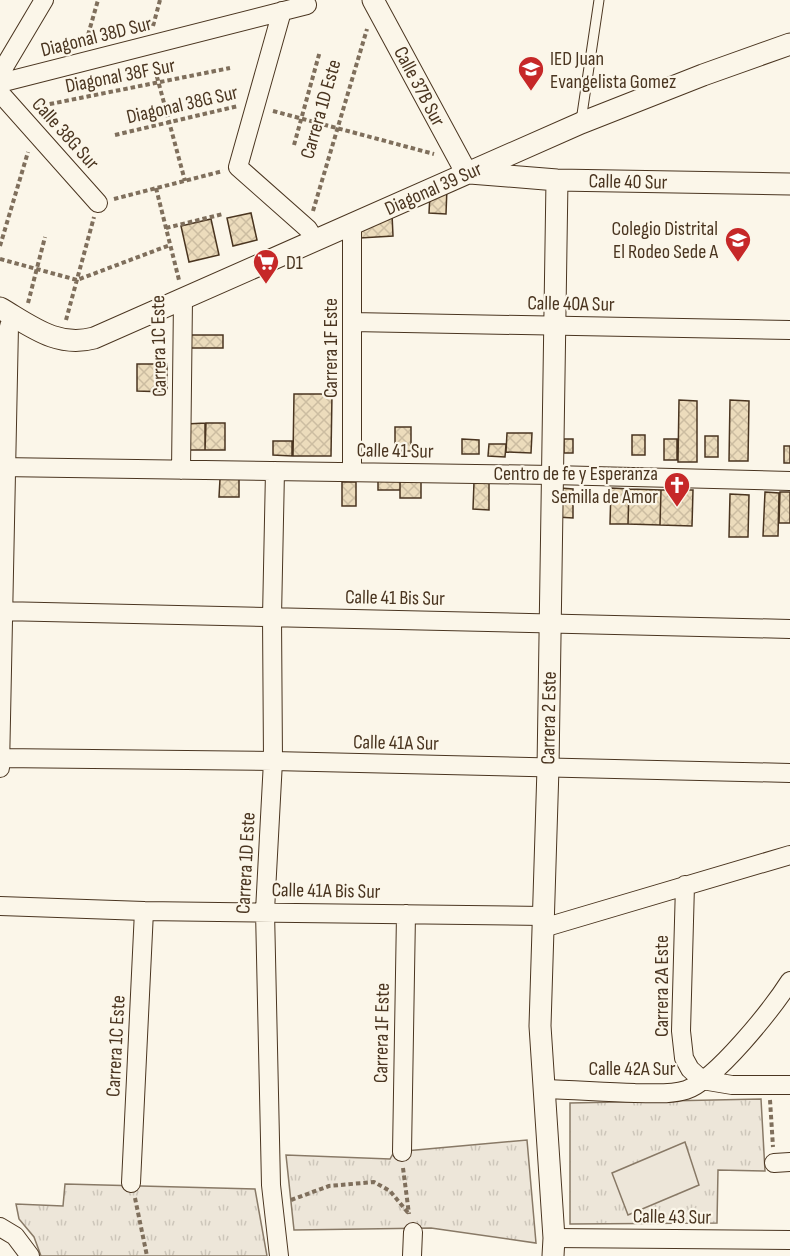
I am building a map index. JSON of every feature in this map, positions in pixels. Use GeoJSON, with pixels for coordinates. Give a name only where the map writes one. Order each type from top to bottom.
{"type":"FeatureCollection","features":[{"type":"Feature","properties":{"kind":"street"},"geometry":{"type":"LineString","coordinates":[[0,74],[44,0]]}},
{"type":"Feature","properties":{"kind":"street","name":"Calle 37B Sur"},"geometry":{"type":"LineString","coordinates":[[374,1],[463,167]]}},
{"type":"Feature","properties":{"kind":"street","name":"Diagonal 38D Sur"},"geometry":{"type":"LineString","coordinates":[[0,83],[307,5]]}},
{"type":"Feature","properties":{"kind":"street"},"geometry":{"type":"LineString","coordinates":[[282,12],[238,167],[312,234]]}},
{"type":"Feature","properties":{"kind":"street","name":"Diagonal 39 Sur"},"geometry":{"type":"LineString","coordinates":[[70,341],[94,338],[183,299],[312,234],[352,223],[463,167],[790,44]]}},
{"type":"Feature","properties":{"kind":"street","name":"Calle 38G Sur"},"geometry":{"type":"LineString","coordinates":[[0,93],[98,202]]}},
{"type":"Feature","properties":{"kind":"street","name":"Calle 40 Sur"},"geometry":{"type":"LineString","coordinates":[[463,167],[557,180],[790,184]]}},
{"type":"Feature","properties":{"kind":"street","name":"Carrera 2 Este"},"geometry":{"type":"LineString","coordinates":[[554,1247],[540,1026],[548,768],[557,180]]}},
{"type":"Feature","properties":{"kind":"street","name":"Carrera 1F Este"},"geometry":{"type":"LineString","coordinates":[[352,223],[352,472]]}},
{"type":"Feature","properties":{"kind":"street","name":"Carrera 1C Este"},"geometry":{"type":"LineString","coordinates":[[181,470],[183,299]]}},
{"type":"Feature","properties":{"kind":"street"},"geometry":{"type":"LineString","coordinates":[[0,770],[3,467],[13,322],[70,341]]}},
{"type":"Feature","properties":{"kind":"street","name":"Calle 40A Sur"},"geometry":{"type":"LineString","coordinates":[[352,322],[790,330]]}},
{"type":"Feature","properties":{"kind":"street","name":"Calle 41 Sur"},"geometry":{"type":"LineString","coordinates":[[3,467],[790,481]]}},
{"type":"Feature","properties":{"kind":"street","name":"Carrera 1D Este"},"geometry":{"type":"LineString","coordinates":[[275,471],[272,617],[273,761],[264,911],[271,1185],[279,1256]]}},
{"type":"Feature","properties":{"kind":"street","name":"Calle 41 Bis Sur"},"geometry":{"type":"LineString","coordinates":[[2,611],[790,628]]}},
{"type":"Feature","properties":{"kind":"street","name":"Calle 41A Sur"},"geometry":{"type":"LineString","coordinates":[[0,758],[273,761],[790,773]]}},
{"type":"Feature","properties":{"kind":"street","name":"Calle 41A Bis Sur"},"geometry":{"type":"LineString","coordinates":[[0,906],[144,911],[406,914],[543,922],[790,855]]}},
{"type":"Feature","properties":{"kind":"street","name":"Carrera 2A Este"},"geometry":{"type":"LineString","coordinates":[[685,885],[681,1030],[684,1058],[690,1069],[702,1080]]}},
{"type":"Feature","properties":{"kind":"street","name":"Carrera 1C Este"},"geometry":{"type":"LineString","coordinates":[[131,1183],[144,911]]}},
{"type":"Feature","properties":{"kind":"street","name":"Carrera 1F Este"},"geometry":{"type":"LineString","coordinates":[[402,1152],[406,914]]}},
{"type":"Feature","properties":{"kind":"street"},"geometry":{"type":"LineString","coordinates":[[702,1080],[754,1029],[779,999],[790,981]]}},
{"type":"Feature","properties":{"kind":"street","name":"Calle 42A Sur"},"geometry":{"type":"LineString","coordinates":[[543,1089],[664,1093],[686,1090],[702,1080],[732,1085],[790,1085]]}},
{"type":"Feature","properties":{"kind":"street"},"geometry":{"type":"LineString","coordinates":[[411,1223],[412,1256]]}},
{"type":"Feature","properties":{"kind":"street"},"geometry":{"type":"LineString","coordinates":[[0,1227],[15,1236],[30,1256]]}},
{"type":"Feature","properties":{"kind":"street","name":"Calle 43 Sur"},"geometry":{"type":"LineString","coordinates":[[554,1247],[790,1240]]}},
{"type":"Feature","properties":{"kind":"lane"},"geometry":{"type":"LineString","coordinates":[[581,123],[599,0]]}},
{"type":"Feature","properties":{"kind":"path"},"geometry":{"type":"LineString","coordinates":[[80,63],[98,0]]}},
{"type":"Feature","properties":{"kind":"path"},"geometry":{"type":"LineString","coordinates":[[160,0],[149,45],[185,181]]}},
{"type":"Feature","properties":{"kind":"path","name":"Carrera 1D Este"},"geometry":{"type":"LineString","coordinates":[[312,234],[337,128],[374,1]]}},
{"type":"Feature","properties":{"kind":"path"},"geometry":{"type":"LineString","coordinates":[[294,146],[320,51]]}},
{"type":"Feature","properties":{"kind":"path","name":"Diagonal 38F Sur"},"geometry":{"type":"LineString","coordinates":[[16,111],[230,68]]}},
{"type":"Feature","properties":{"kind":"path","name":"Diagonal 38G Sur"},"geometry":{"type":"LineString","coordinates":[[115,135],[255,104],[463,167]]}},
{"type":"Feature","properties":{"kind":"path"},"geometry":{"type":"LineString","coordinates":[[0,246],[34,131]]}},
{"type":"Feature","properties":{"kind":"path"},"geometry":{"type":"LineString","coordinates":[[70,341],[77,280],[98,202],[238,167]]}},
{"type":"Feature","properties":{"kind":"path","name":"Carrera 1C Este"},"geometry":{"type":"LineString","coordinates":[[156,188],[183,299]]}},
{"type":"Feature","properties":{"kind":"path"},"geometry":{"type":"LineString","coordinates":[[166,228],[223,214]]}},
{"type":"Feature","properties":{"kind":"path"},"geometry":{"type":"LineString","coordinates":[[13,322],[38,269],[45,237]]}},
{"type":"Feature","properties":{"kind":"path"},"geometry":{"type":"LineString","coordinates":[[0,259],[77,280],[170,246]]}},
{"type":"Feature","properties":{"kind":"path"},"geometry":{"type":"LineString","coordinates":[[769,1086],[782,1162]]}},
{"type":"Feature","properties":{"kind":"path"},"geometry":{"type":"LineString","coordinates":[[402,1152],[411,1223]]}},
{"type":"Feature","properties":{"kind":"path"},"geometry":{"type":"LineString","coordinates":[[274,1208],[329,1186],[374,1182],[390,1191],[411,1223]]}},
{"type":"Feature","properties":{"kind":"path"},"geometry":{"type":"LineString","coordinates":[[131,1183],[147,1256]]}},
{"type":"Feature","properties":{"kind":"green space"},"geometry":{"type":"Polygon","coordinates":[[[761,1099],[765,1171],[718,1170],[717,1223],[570,1224],[570,1103],[761,1099]]]}},
{"type":"Feature","properties":{"kind":"green space"},"geometry":{"type":"Polygon","coordinates":[[[527,1140],[536,1243],[431,1228],[294,1230],[286,1155],[390,1159],[394,1152],[527,1140]]]}},
{"type":"Feature","properties":{"kind":"green space"},"geometry":{"type":"Polygon","coordinates":[[[685,1142],[699,1185],[628,1215],[612,1173],[685,1142]]]}},
{"type":"Feature","properties":{"kind":"green space"},"geometry":{"type":"Polygon","coordinates":[[[65,1184],[255,1189],[267,1256],[41,1256],[34,1237],[19,1219],[16,1204],[63,1206],[65,1184]]]}},
{"type":"Feature","properties":{"kind":"building"},"geometry":{"type":"Polygon","coordinates":[[[447,187],[446,214],[429,213],[430,194],[447,187]]]}},
{"type":"Feature","properties":{"kind":"building"},"geometry":{"type":"Polygon","coordinates":[[[251,213],[257,240],[233,246],[227,218],[251,213]]]}},
{"type":"Feature","properties":{"kind":"building"},"geometry":{"type":"Polygon","coordinates":[[[392,214],[393,236],[360,238],[359,228],[392,214]]]}},
{"type":"Feature","properties":{"kind":"building"},"geometry":{"type":"Polygon","coordinates":[[[211,219],[219,255],[189,262],[181,226],[211,219]]]}},
{"type":"Feature","properties":{"kind":"building"},"geometry":{"type":"Polygon","coordinates":[[[189,335],[223,335],[223,348],[189,348],[189,335]]]}},
{"type":"Feature","properties":{"kind":"building"},"geometry":{"type":"Polygon","coordinates":[[[137,364],[167,364],[167,392],[137,391],[137,364]]]}},
{"type":"Feature","properties":{"kind":"building"},"geometry":{"type":"Polygon","coordinates":[[[294,394],[332,394],[331,456],[293,456],[294,394]]]}},
{"type":"Feature","properties":{"kind":"building"},"geometry":{"type":"Polygon","coordinates":[[[679,400],[697,401],[697,462],[678,462],[679,400]]]}},
{"type":"Feature","properties":{"kind":"building"},"geometry":{"type":"Polygon","coordinates":[[[730,400],[749,401],[748,461],[729,461],[730,400]]]}},
{"type":"Feature","properties":{"kind":"building"},"geometry":{"type":"Polygon","coordinates":[[[205,423],[205,450],[186,450],[186,424],[205,423]]]}},
{"type":"Feature","properties":{"kind":"building"},"geometry":{"type":"Polygon","coordinates":[[[206,423],[225,423],[225,450],[205,450],[206,423]]]}},
{"type":"Feature","properties":{"kind":"building"},"geometry":{"type":"Polygon","coordinates":[[[395,427],[411,427],[411,451],[395,451],[395,427]]]}},
{"type":"Feature","properties":{"kind":"building"},"geometry":{"type":"Polygon","coordinates":[[[507,433],[532,433],[531,453],[506,452],[507,433]]]}},
{"type":"Feature","properties":{"kind":"building"},"geometry":{"type":"Polygon","coordinates":[[[632,435],[645,435],[645,455],[632,455],[632,435]]]}},
{"type":"Feature","properties":{"kind":"building"},"geometry":{"type":"Polygon","coordinates":[[[705,436],[718,436],[718,457],[705,457],[705,436]]]}},
{"type":"Feature","properties":{"kind":"building"},"geometry":{"type":"Polygon","coordinates":[[[462,439],[479,440],[479,454],[462,454],[462,439]]]}},
{"type":"Feature","properties":{"kind":"building"},"geometry":{"type":"Polygon","coordinates":[[[564,439],[573,439],[573,453],[564,453],[564,439]]]}},
{"type":"Feature","properties":{"kind":"building"},"geometry":{"type":"Polygon","coordinates":[[[664,439],[677,439],[677,460],[664,460],[664,439]]]}},
{"type":"Feature","properties":{"kind":"building"},"geometry":{"type":"Polygon","coordinates":[[[273,441],[292,441],[292,456],[273,455],[273,441]]]}},
{"type":"Feature","properties":{"kind":"building"},"geometry":{"type":"Polygon","coordinates":[[[489,444],[506,444],[505,457],[488,456],[489,444]]]}},
{"type":"Feature","properties":{"kind":"building"},"geometry":{"type":"Polygon","coordinates":[[[784,446],[790,446],[790,463],[784,463],[784,446]]]}},
{"type":"Feature","properties":{"kind":"building"},"geometry":{"type":"Polygon","coordinates":[[[220,479],[239,479],[239,497],[219,497],[220,479]]]}},
{"type":"Feature","properties":{"kind":"building"},"geometry":{"type":"Polygon","coordinates":[[[378,480],[400,481],[400,490],[378,490],[378,480]]]}},
{"type":"Feature","properties":{"kind":"building"},"geometry":{"type":"Polygon","coordinates":[[[400,481],[421,481],[421,498],[400,498],[400,481]]]}},
{"type":"Feature","properties":{"kind":"building"},"geometry":{"type":"Polygon","coordinates":[[[342,482],[356,482],[356,506],[342,506],[342,482]]]}},
{"type":"Feature","properties":{"kind":"building"},"geometry":{"type":"Polygon","coordinates":[[[474,482],[489,482],[489,510],[473,509],[474,482]]]}},
{"type":"Feature","properties":{"kind":"building"},"geometry":{"type":"Polygon","coordinates":[[[560,488],[573,489],[573,518],[557,517],[560,488]]]}},
{"type":"Feature","properties":{"kind":"building"},"geometry":{"type":"Polygon","coordinates":[[[611,488],[629,489],[628,524],[610,524],[611,488]]]}},
{"type":"Feature","properties":{"kind":"building"},"geometry":{"type":"Polygon","coordinates":[[[629,489],[661,490],[660,525],[628,524],[629,489]]]}},
{"type":"Feature","properties":{"kind":"building","name":"Centro de fe y Esperanza Semilla de Amor"},"geometry":{"type":"Polygon","coordinates":[[[661,490],[693,490],[692,526],[660,525],[661,490]]]}},
{"type":"Feature","properties":{"kind":"building"},"geometry":{"type":"Polygon","coordinates":[[[765,492],[779,493],[778,536],[763,536],[765,492]]]}},
{"type":"Feature","properties":{"kind":"building"},"geometry":{"type":"Polygon","coordinates":[[[780,492],[790,492],[790,523],[779,523],[780,492]]]}},
{"type":"Feature","properties":{"kind":"building"},"geometry":{"type":"Polygon","coordinates":[[[730,494],[749,495],[748,537],[729,537],[730,494]]]}},
{"type":"Feature","properties":{"kind":"place","name":"IED Juan Evangelista Gomez"},"geometry":{"type":"Point","coordinates":[531,92]}},
{"type":"Feature","properties":{"kind":"place","name":"Colegio Distrital El Rodeo Sede A"},"geometry":{"type":"Point","coordinates":[738,263]}},
{"type":"Feature","properties":{"kind":"place","name":"D1"},"geometry":{"type":"Point","coordinates":[266,285]}},
{"type":"Feature","properties":{"kind":"place","name":"Centro de fe y Esperanza Semilla de Amor"},"geometry":{"type":"Point","coordinates":[677,508]}}]}
